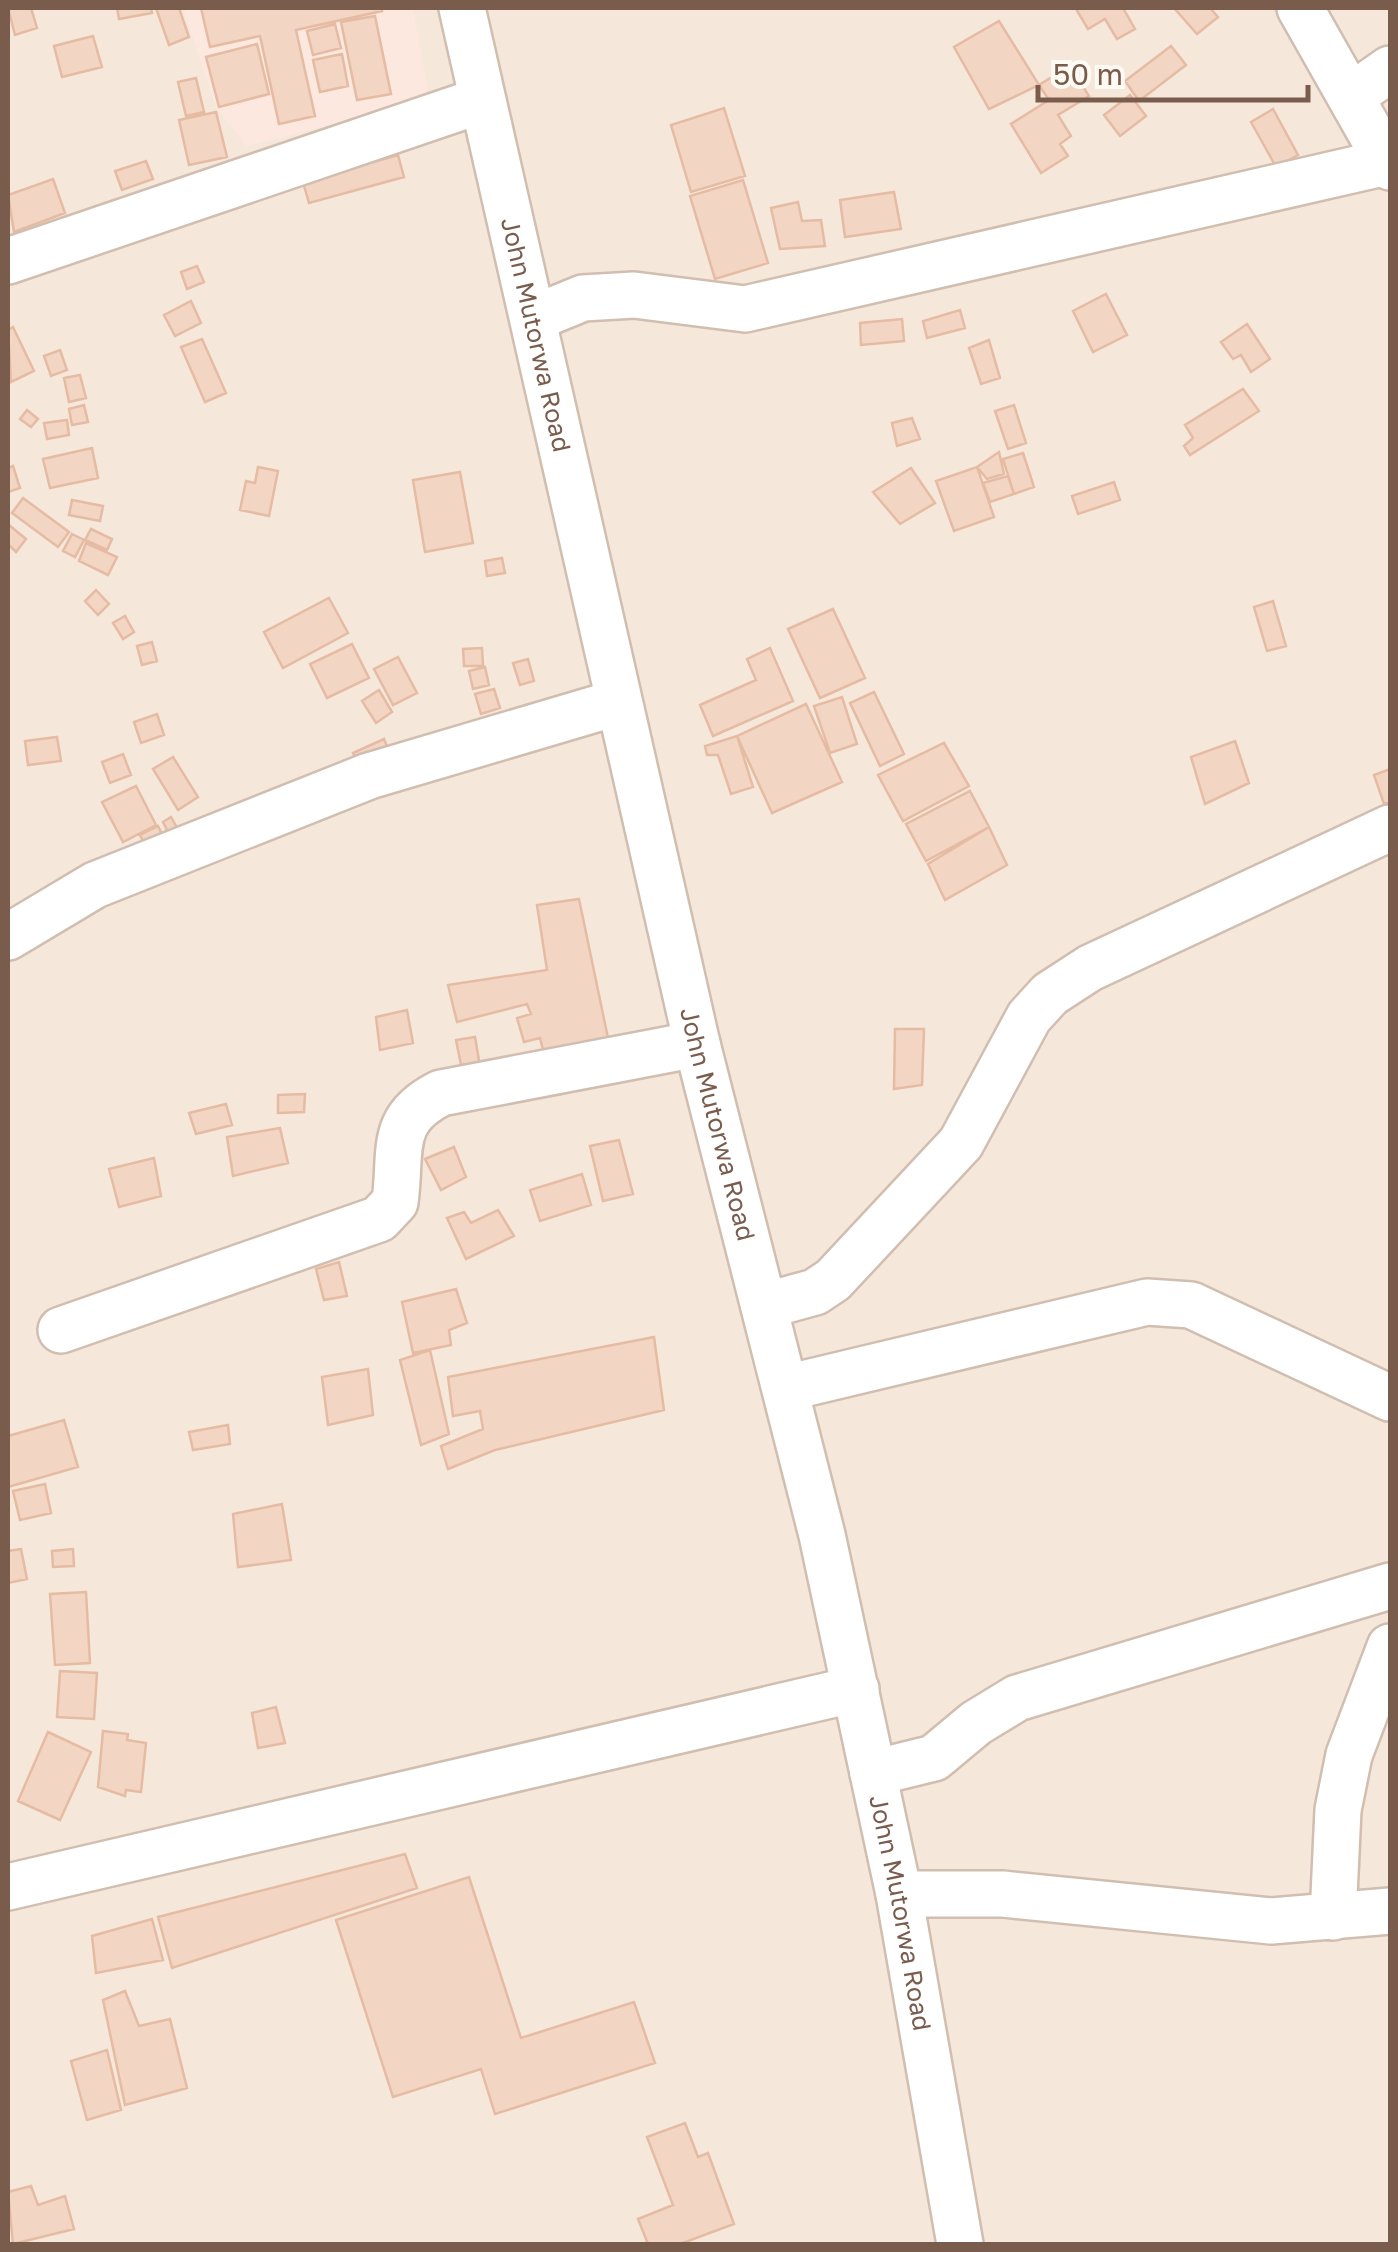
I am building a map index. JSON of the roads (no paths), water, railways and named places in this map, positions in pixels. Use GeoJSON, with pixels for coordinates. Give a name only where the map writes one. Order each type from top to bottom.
{"type":"FeatureCollection","features":[{"type":"Feature","properties":{"kind":"street","name":"John Mutorwa Road"},"geometry":{"type":"LineString","coordinates":[[462,8],[697,1044],[786,1388],[856,1689],[899,1894],[960,2244]]}},
{"type":"Feature","properties":{"kind":"street"},"geometry":{"type":"LineString","coordinates":[[534,318],[583,298],[634,295],[745,309],[1389,165],[1353,95],[1300,8]]}},
{"type":"Feature","properties":{"kind":"street"},"geometry":{"type":"LineString","coordinates":[[1353,95],[1390,70]]}},
{"type":"Feature","properties":{"kind":"street"},"geometry":{"type":"LineString","coordinates":[[8,262],[482,100]]}},
{"type":"Feature","properties":{"kind":"street"},"geometry":{"type":"LineString","coordinates":[[8,937],[96,885],[370,776],[619,702]]}},
{"type":"Feature","properties":{"kind":"street"},"geometry":{"type":"LineString","coordinates":[[764,1306],[815,1292],[834,1280],[939,1169],[979,1116],[1030,1017],[1050,994],[1090,968],[1390,828]]}},
{"type":"Feature","properties":{"kind":"street"},"geometry":{"type":"LineString","coordinates":[[61,1330],[379,1219],[395,1202],[401,1125],[417,1104],[440,1093],[697,1044]]}},
{"type":"Feature","properties":{"kind":"street"},"geometry":{"type":"LineString","coordinates":[[786,1388],[1147,1302],[1191,1305],[1390,1398]]}},
{"type":"Feature","properties":{"kind":"street"},"geometry":{"type":"LineString","coordinates":[[873,1772],[934,1758],[976,1723],[1017,1698],[1390,1586]]}},
{"type":"Feature","properties":{"kind":"street"},"geometry":{"type":"LineString","coordinates":[[1333,1917],[1338,1810],[1349,1756],[1390,1647]]}},
{"type":"Feature","properties":{"kind":"street"},"geometry":{"type":"LineString","coordinates":[[8,1887],[856,1689]]}},
{"type":"Feature","properties":{"kind":"street"},"geometry":{"type":"LineString","coordinates":[[899,1894],[1002,1894],[1271,1921],[1390,1911]]}}]}
